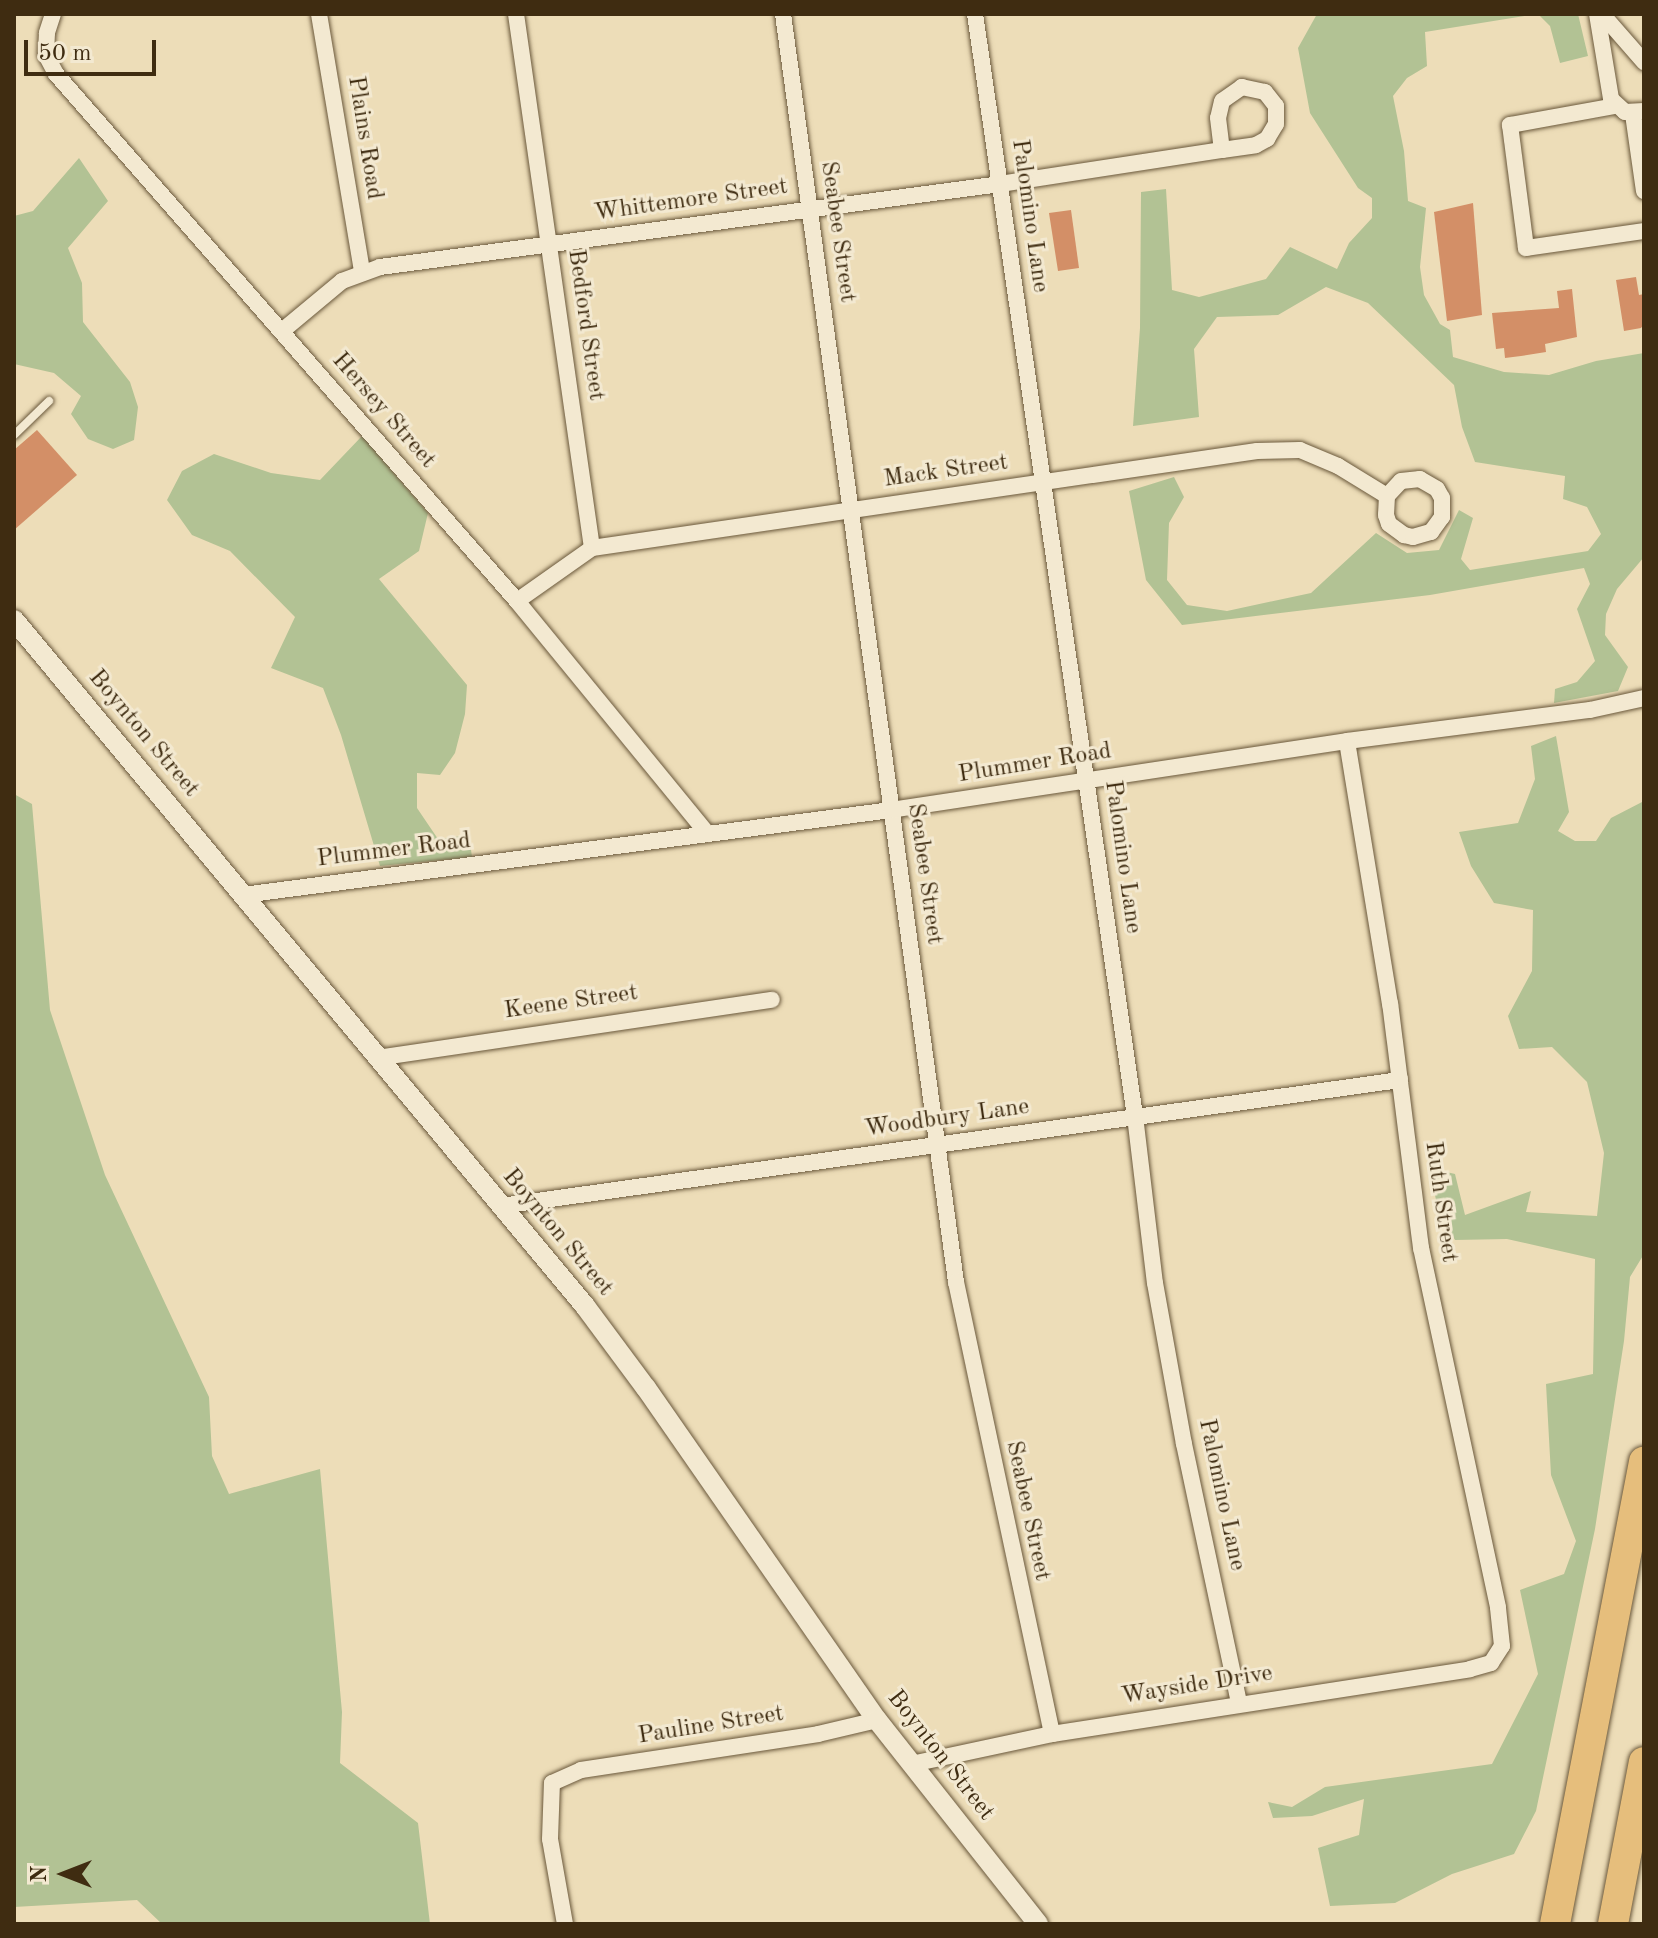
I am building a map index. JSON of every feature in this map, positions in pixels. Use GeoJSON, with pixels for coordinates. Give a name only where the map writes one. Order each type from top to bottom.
{"type":"FeatureCollection","features":[{"type":"Feature","properties":{"kind":"highway"},"geometry":{"type":"LineString","coordinates":[[1555,1924],[1644,1461]]}},
{"type":"Feature","properties":{"kind":"highway"},"geometry":{"type":"LineString","coordinates":[[1613,1924],[1644,1762]]}},
{"type":"Feature","properties":{"kind":"street","name":"Hersey Street"},"geometry":{"type":"LineString","coordinates":[[53,14],[47,33],[46,55],[56,74],[517,601],[708,834]]}},
{"type":"Feature","properties":{"kind":"street","name":"Plains Road"},"geometry":{"type":"LineString","coordinates":[[319,14],[362,271]]}},
{"type":"Feature","properties":{"kind":"street","name":"Bedford Street"},"geometry":{"type":"LineString","coordinates":[[516,14],[592,548]]}},
{"type":"Feature","properties":{"kind":"street","name":"Seabee Street"},"geometry":{"type":"LineString","coordinates":[[783,14],[936,1145],[970,1362],[1052,1734]]}},
{"type":"Feature","properties":{"kind":"street","name":"Palomino Lane"},"geometry":{"type":"LineString","coordinates":[[975,14],[1135,1116],[1155,1283],[1184,1444],[1239,1703]]}},
{"type":"Feature","properties":{"kind":"street"},"geometry":{"type":"LineString","coordinates":[[1599,14],[1644,62]]}},
{"type":"Feature","properties":{"kind":"street"},"geometry":{"type":"LineString","coordinates":[[1599,14],[1609,95],[1615,106]]}},
{"type":"Feature","properties":{"kind":"street"},"geometry":{"type":"LineString","coordinates":[[1644,191],[1639,113],[1615,106],[1510,125],[1526,248],[1644,231]]}},
{"type":"Feature","properties":{"kind":"street","name":"Whittemore Street"},"geometry":{"type":"LineString","coordinates":[[282,331],[342,281],[362,271],[1000,184],[1222,150]]}},
{"type":"Feature","properties":{"kind":"street","name":"Mack Street"},"geometry":{"type":"LineString","coordinates":[[517,601],[592,548],[1279,449],[1319,456],[1387,496]]}},
{"type":"Feature","properties":{"kind":"street","name":"Boynton Street"},"geometry":{"type":"LineString","coordinates":[[14,620],[585,1306],[646,1388],[877,1720],[1038,1924]]}},
{"type":"Feature","properties":{"kind":"street","name":"Plummer Road"},"geometry":{"type":"LineString","coordinates":[[243,895],[891,810],[1347,741],[1590,710],[1644,698]]}},
{"type":"Feature","properties":{"kind":"street","name":"Ruth Street"},"geometry":{"type":"LineString","coordinates":[[1347,741],[1400,1080],[1423,1261],[1498,1607],[1502,1646],[1491,1663]]}},
{"type":"Feature","properties":{"kind":"street","name":"Keene Street"},"geometry":{"type":"LineString","coordinates":[[377,1058],[772,1000]]}},
{"type":"Feature","properties":{"kind":"street","name":"Woodbury Lane"},"geometry":{"type":"LineString","coordinates":[[501,1206],[1400,1080]]}},
{"type":"Feature","properties":{"kind":"street","name":"Wayside Drive"},"geometry":{"type":"LineString","coordinates":[[912,1764],[1052,1734],[1491,1663]]}},
{"type":"Feature","properties":{"kind":"street","name":"Pauline Street"},"geometry":{"type":"LineString","coordinates":[[565,1924],[550,1839],[552,1783],[581,1770],[818,1734],[877,1720]]}},
{"type":"Feature","properties":{"kind":"street","name":"Boynton Street"},"geometry":{"type":"LineString","coordinates":[[1025,1906],[1044,1924]]}},
{"type":"Feature","properties":{"kind":"lane"},"geometry":{"type":"LineString","coordinates":[[14,435],[49,401]]}},
{"type":"Feature","properties":{"kind":"green space"},"geometry":{"type":"Polygon","coordinates":[[[1317,14],[1537,14],[1425,32],[1427,66],[1407,78],[1393,96],[1404,151],[1408,201],[1426,208],[1420,267],[1424,295],[1440,324],[1450,330],[1453,357],[1504,372],[1549,375],[1596,361],[1644,353],[1644,557],[1617,589],[1606,614],[1605,635],[1628,667],[1618,691],[1554,703],[1555,689],[1577,682],[1595,661],[1577,609],[1590,584],[1584,568],[1430,595],[1182,625],[1146,580],[1129,491],[1174,477],[1184,497],[1169,523],[1167,580],[1187,605],[1227,611],[1311,593],[1376,533],[1407,553],[1439,550],[1459,510],[1473,518],[1461,559],[1470,570],[1588,551],[1601,534],[1587,507],[1563,499],[1565,476],[1475,462],[1462,427],[1454,385],[1368,303],[1326,287],[1278,315],[1217,317],[1194,349],[1199,417],[1133,426],[1140,328],[1141,192],[1166,189],[1172,290],[1199,297],[1266,279],[1290,247],[1337,269],[1349,243],[1372,218],[1372,198],[1358,188],[1310,113],[1298,48],[1317,14]]]}},
{"type":"Feature","properties":{"kind":"green space"},"geometry":{"type":"Polygon","coordinates":[[[1538,14],[1578,14],[1588,56],[1560,63],[1550,26],[1538,14]]]}},
{"type":"Feature","properties":{"kind":"green space"},"geometry":{"type":"Polygon","coordinates":[[[79,158],[108,201],[68,248],[82,283],[83,322],[130,382],[138,407],[134,440],[113,449],[88,439],[71,414],[81,396],[54,373],[14,364],[14,216],[33,211],[79,158]]]}},
{"type":"Feature","properties":{"kind":"green space"},"geometry":{"type":"Polygon","coordinates":[[[362,436],[428,513],[419,551],[379,579],[467,685],[465,714],[455,753],[440,775],[417,773],[417,808],[438,839],[469,835],[472,857],[380,866],[341,735],[323,688],[271,668],[295,617],[230,551],[192,535],[167,500],[182,471],[214,454],[271,473],[320,480],[362,436]]]}},
{"type":"Feature","properties":{"kind":"green space"},"geometry":{"type":"Polygon","coordinates":[[[1556,736],[1569,812],[1558,831],[1575,841],[1596,841],[1611,818],[1644,801],[1644,1254],[1630,1277],[1624,1341],[1595,1529],[1536,1811],[1514,1854],[1452,1874],[1395,1903],[1330,1906],[1318,1848],[1359,1835],[1364,1799],[1312,1816],[1273,1818],[1268,1802],[1292,1807],[1325,1787],[1492,1764],[1538,1674],[1520,1590],[1564,1574],[1576,1541],[1551,1475],[1546,1384],[1593,1374],[1595,1259],[1507,1239],[1455,1240],[1438,1211],[1430,1168],[1455,1174],[1465,1215],[1531,1191],[1526,1212],[1597,1216],[1604,1153],[1587,1082],[1552,1047],[1519,1049],[1508,1016],[1532,971],[1533,910],[1494,903],[1471,866],[1459,832],[1518,823],[1535,779],[1531,746],[1556,736]]]}},
{"type":"Feature","properties":{"kind":"green space"},"geometry":{"type":"Polygon","coordinates":[[[14,794],[32,804],[50,1010],[105,1175],[209,1397],[212,1456],[229,1494],[320,1469],[342,1712],[340,1763],[418,1823],[430,1924],[162,1924],[137,1900],[14,1907],[14,794]]]}},
{"type":"Feature","properties":{"kind":"building"},"geometry":{"type":"Polygon","coordinates":[[[1473,203],[1482,315],[1447,321],[1434,212],[1473,203]]]}},
{"type":"Feature","properties":{"kind":"building"},"geometry":{"type":"Polygon","coordinates":[[[1071,210],[1079,268],[1058,271],[1049,213],[1071,210]]]}},
{"type":"Feature","properties":{"kind":"building"},"geometry":{"type":"Polygon","coordinates":[[[1636,277],[1639,295],[1644,294],[1644,324],[1641,328],[1624,331],[1616,280],[1636,277]]]}},
{"type":"Feature","properties":{"kind":"building"},"geometry":{"type":"Polygon","coordinates":[[[1572,289],[1577,337],[1545,344],[1546,352],[1521,356],[1505,358],[1504,348],[1496,349],[1492,313],[1559,308],[1557,291],[1572,289]]]}},
{"type":"Feature","properties":{"kind":"building"},"geometry":{"type":"Polygon","coordinates":[[[37,430],[77,475],[14,530],[14,450],[37,430]]]}}]}
